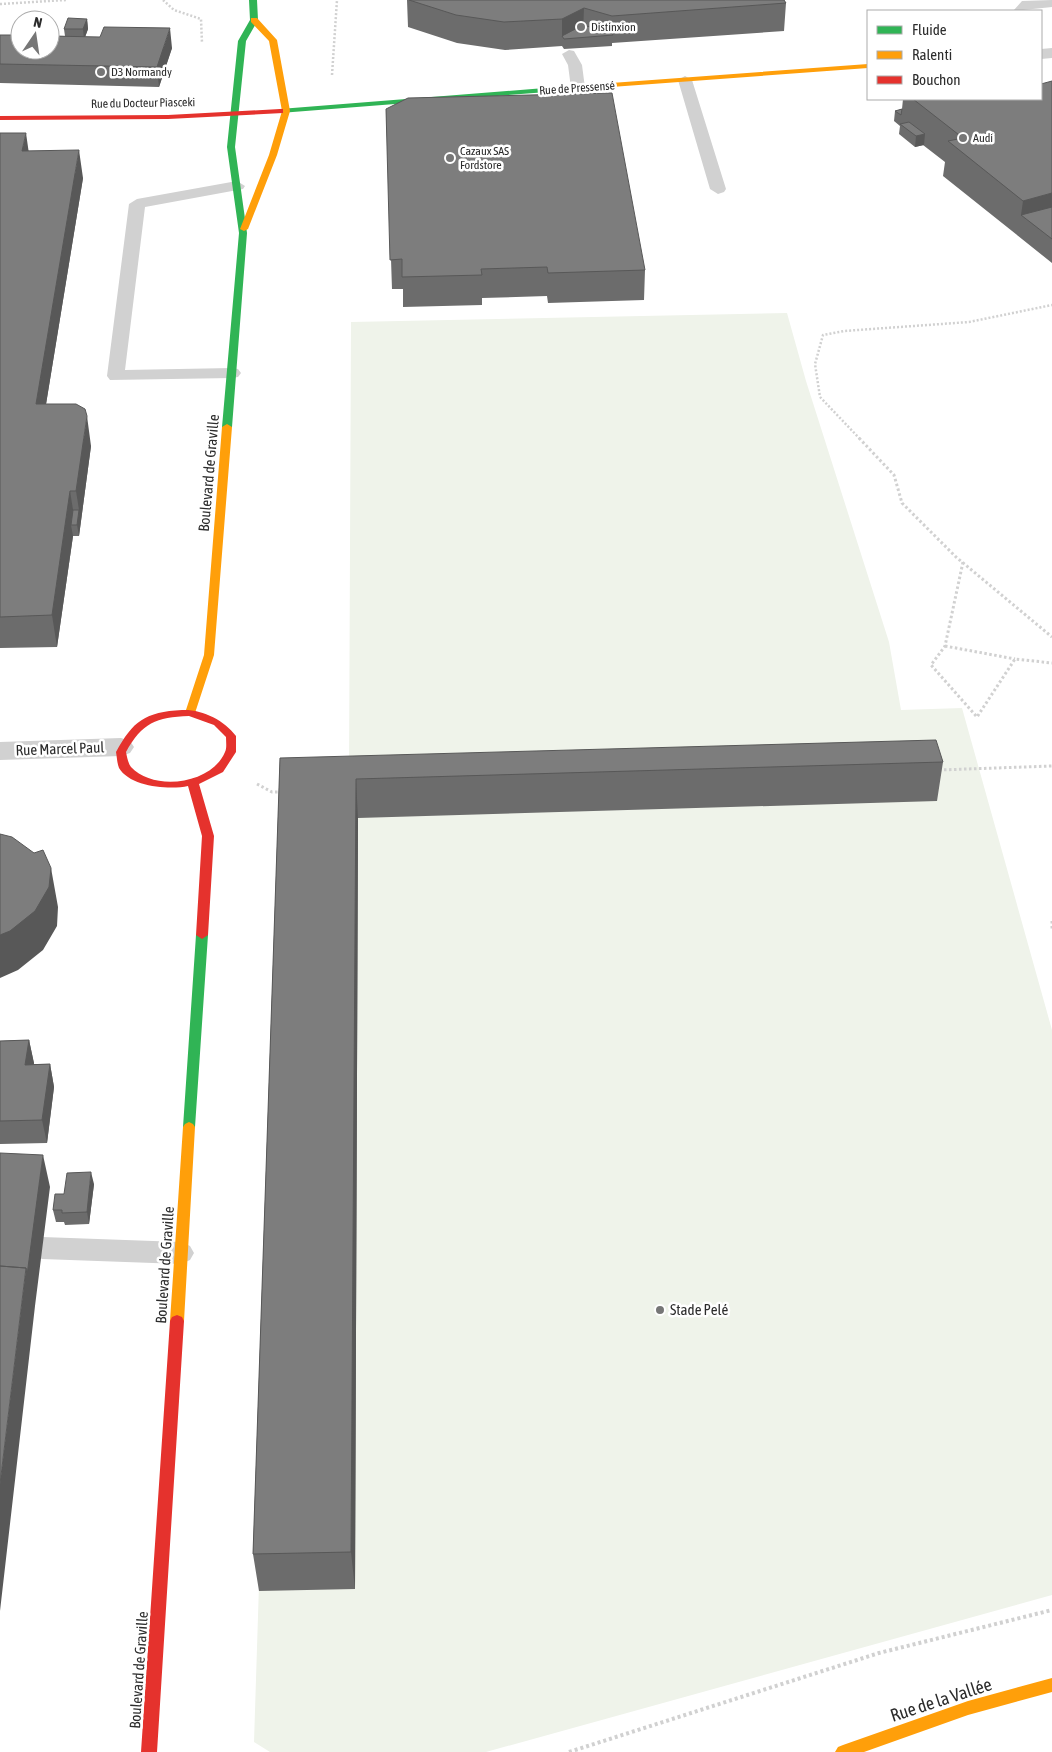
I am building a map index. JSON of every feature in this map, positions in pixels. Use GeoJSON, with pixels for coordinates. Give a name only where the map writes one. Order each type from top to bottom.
{"type":"FeatureCollection","features":[{"type":"Feature","properties":{"kind":"street"},"geometry":{"type":"LineString","coordinates":[[253,0],[254,20]]}},
{"type":"Feature","properties":{"kind":"street","name":"Boulevard de Graville"},"geometry":{"type":"LineString","coordinates":[[190,713],[209,655],[243,233],[231,147],[233,114],[242,41],[254,20],[273,40],[286,111],[273,155],[243,233]]}},
{"type":"Feature","properties":{"kind":"street","name":"Rue de Pressensé"},"geometry":{"type":"LineString","coordinates":[[286,111],[867,66]]}},
{"type":"Feature","properties":{"kind":"street","name":"Rue du Docteur Piasceki"},"geometry":{"type":"LineString","coordinates":[[0,118],[168,118],[286,111]]}},
{"type":"Feature","properties":{"kind":"street"},"geometry":{"type":"LineString","coordinates":[[190,713],[220,723],[229,733],[232,744],[230,756],[223,767],[210,776],[193,783],[174,786],[155,784],[139,779],[127,770],[121,759],[121,747],[127,735],[139,725],[154,717],[190,713]]}},
{"type":"Feature","properties":{"kind":"street","name":"Rue Marcel Paul"},"geometry":{"type":"LineString","coordinates":[[0,751],[121,747]]}},
{"type":"Feature","properties":{"kind":"street","name":"Boulevard de Graville"},"geometry":{"type":"LineString","coordinates":[[149,1752],[208,836],[193,783]]}},
{"type":"Feature","properties":{"kind":"street","name":"Rue de la Vallée"},"geometry":{"type":"LineString","coordinates":[[843,1752],[968,1708],[1052,1685]]}},
{"type":"Feature","properties":{"kind":"lane"},"geometry":{"type":"LineString","coordinates":[[1021,10],[1027,4],[1052,3]]}},
{"type":"Feature","properties":{"kind":"lane"},"geometry":{"type":"LineString","coordinates":[[569,54],[575,66],[578,88]]}},
{"type":"Feature","properties":{"kind":"lane"},"geometry":{"type":"LineString","coordinates":[[684,80],[718,189]]}},
{"type":"Feature","properties":{"kind":"lane"},"geometry":{"type":"LineString","coordinates":[[232,373],[116,376],[137,204],[237,186]]}},
{"type":"Feature","properties":{"kind":"lane"},"geometry":{"type":"LineString","coordinates":[[42,1248],[180,1253]]}},
{"type":"Feature","properties":{"kind":"path"},"geometry":{"type":"LineString","coordinates":[[0,4],[66,0]]}},
{"type":"Feature","properties":{"kind":"path"},"geometry":{"type":"LineString","coordinates":[[163,0],[174,10],[201,19],[203,46]]}},
{"type":"Feature","properties":{"kind":"path"},"geometry":{"type":"LineString","coordinates":[[332,76],[337,0]]}},
{"type":"Feature","properties":{"kind":"path"},"geometry":{"type":"LineString","coordinates":[[1052,305],[969,322],[844,331],[823,336],[815,364],[820,397],[894,475],[902,504],[963,562],[1052,637]]}},
{"type":"Feature","properties":{"kind":"path"},"geometry":{"type":"LineString","coordinates":[[963,562],[945,646],[932,665],[977,718],[1015,660]]}},
{"type":"Feature","properties":{"kind":"path"},"geometry":{"type":"LineString","coordinates":[[945,646],[1015,660],[1052,663]]}},
{"type":"Feature","properties":{"kind":"path"},"geometry":{"type":"LineString","coordinates":[[934,770],[1052,766]]}},
{"type":"Feature","properties":{"kind":"path"},"geometry":{"type":"LineString","coordinates":[[223,767],[272,792],[282,792]]}},
{"type":"Feature","properties":{"kind":"path"},"geometry":{"type":"LineString","coordinates":[[1052,921],[1052,930]]}},
{"type":"Feature","properties":{"kind":"path"},"geometry":{"type":"LineString","coordinates":[[569,1752],[879,1653],[1052,1610]]}},
{"type":"Feature","properties":{"kind":"shaded area","name":"Stade Pelé"},"geometry":{"type":"Polygon","coordinates":[[[787,313],[806,381],[889,642],[901,710],[962,708],[1052,1030],[1052,1595],[486,1752],[270,1752],[254,1742],[284,797],[349,775],[351,322],[787,313]]]}},
{"type":"Feature","properties":{"kind":"building"},"geometry":{"type":"Polygon","coordinates":[[[409,0],[784,0],[786,3],[612,16],[584,8],[562,19],[504,22],[456,15],[409,0]]]}},
{"type":"Feature","properties":{"kind":"building"},"geometry":{"type":"Polygon","coordinates":[[[68,18],[87,19],[83,29],[64,29],[68,18]]]}},
{"type":"Feature","properties":{"kind":"building"},"geometry":{"type":"Polygon","coordinates":[[[583,25],[612,33],[613,35],[564,39],[562,36],[583,25]]]}},
{"type":"Feature","properties":{"kind":"building"},"geometry":{"type":"Polygon","coordinates":[[[104,27],[170,28],[157,67],[0,64],[0,35],[10,35],[10,60],[60,60],[60,36],[100,37],[104,27]]]}},
{"type":"Feature","properties":{"kind":"building"},"geometry":{"type":"Polygon","coordinates":[[[1052,81],[1052,193],[1023,201],[948,141],[963,138],[914,100],[1042,100],[1042,84],[1052,81]]]}},
{"type":"Feature","properties":{"kind":"building"},"geometry":{"type":"Polygon","coordinates":[[[612,93],[645,270],[548,273],[547,267],[481,269],[482,275],[402,277],[402,259],[390,260],[386,109],[408,98],[612,93]]]}},
{"type":"Feature","properties":{"kind":"building"},"geometry":{"type":"Polygon","coordinates":[[[902,109],[901,115],[895,111],[902,109]]]}},
{"type":"Feature","properties":{"kind":"building"},"geometry":{"type":"Polygon","coordinates":[[[909,122],[925,134],[916,136],[900,124],[909,122]]]}},
{"type":"Feature","properties":{"kind":"building"},"geometry":{"type":"Polygon","coordinates":[[[0,133],[26,133],[22,151],[79,150],[36,404],[76,404],[85,409],[87,416],[76,491],[70,491],[52,615],[0,617],[0,133]]]}},
{"type":"Feature","properties":{"kind":"building"},"geometry":{"type":"Polygon","coordinates":[[[1052,207],[1052,239],[1021,215],[1052,207]]]}},
{"type":"Feature","properties":{"kind":"building"},"geometry":{"type":"Polygon","coordinates":[[[73,510],[79,510],[77,525],[71,525],[73,510]]]}},
{"type":"Feature","properties":{"kind":"building"},"geometry":{"type":"Polygon","coordinates":[[[936,740],[943,762],[356,779],[351,1552],[253,1554],[280,758],[936,740]]]}},
{"type":"Feature","properties":{"kind":"building"},"geometry":{"type":"Polygon","coordinates":[[[0,834],[12,837],[34,853],[43,850],[51,868],[49,887],[35,911],[10,931],[0,935],[0,834]]]}},
{"type":"Feature","properties":{"kind":"building"},"geometry":{"type":"Polygon","coordinates":[[[29,1040],[25,1065],[50,1064],[42,1120],[0,1121],[0,1041],[29,1040]]]}},
{"type":"Feature","properties":{"kind":"building"},"geometry":{"type":"Polygon","coordinates":[[[0,1153],[43,1155],[27,1275],[26,1268],[0,1266],[0,1153]]]}},
{"type":"Feature","properties":{"kind":"building"},"geometry":{"type":"Polygon","coordinates":[[[91,1172],[87,1212],[62,1213],[62,1210],[53,1210],[55,1194],[64,1194],[67,1173],[91,1172]]]}},
{"type":"Feature","properties":{"kind":"building"},"geometry":{"type":"Polygon","coordinates":[[[0,1266],[26,1268],[0,1484],[0,1266]]]}},
{"type":"Feature","properties":{"kind":"traffic: fast"},"geometry":{"type":"LineString","coordinates":[[227,427],[243,233],[231,147],[242,41],[254,20],[253,0]]}},
{"type":"Feature","properties":{"kind":"traffic: fast"},"geometry":{"type":"LineString","coordinates":[[280,111],[557,89]]}},
{"type":"Feature","properties":{"kind":"traffic: fast"},"geometry":{"type":"LineString","coordinates":[[189,1127],[202,935]]}},
{"type":"Feature","properties":{"kind":"traffic: slow"},"geometry":{"type":"LineString","coordinates":[[244,229],[273,155],[286,111],[273,40],[254,20]]}},
{"type":"Feature","properties":{"kind":"traffic: slow"},"geometry":{"type":"LineString","coordinates":[[557,89],[867,66]]}},
{"type":"Feature","properties":{"kind":"traffic: slow"},"geometry":{"type":"LineString","coordinates":[[190,713],[209,655],[227,427]]}},
{"type":"Feature","properties":{"kind":"traffic: slow"},"geometry":{"type":"LineString","coordinates":[[177,1321],[189,1127]]}},
{"type":"Feature","properties":{"kind":"traffic: slow"},"geometry":{"type":"LineString","coordinates":[[843,1752],[968,1708],[1052,1685]]}},
{"type":"Feature","properties":{"kind":"traffic: jam"},"geometry":{"type":"LineString","coordinates":[[0,118],[168,117],[280,111]]}},
{"type":"Feature","properties":{"kind":"traffic: jam"},"geometry":{"type":"LineString","coordinates":[[190,713],[218,723],[231,736],[231,752],[220,769],[201,780],[179,784],[157,784],[137,777],[124,767],[121,752],[131,734],[143,723],[158,717],[190,713]]}},
{"type":"Feature","properties":{"kind":"traffic: jam"},"geometry":{"type":"LineString","coordinates":[[193,783],[208,836],[202,935]]}},
{"type":"Feature","properties":{"kind":"traffic: jam"},"geometry":{"type":"LineString","coordinates":[[149,1752],[177,1321]]}},
{"type":"Feature","properties":{"kind":"place","name":"Distinxion"},"geometry":{"type":"Point","coordinates":[581,27]}},
{"type":"Feature","properties":{"kind":"place","name":"D3 Normandy"},"geometry":{"type":"Point","coordinates":[101,72]}},
{"type":"Feature","properties":{"kind":"place","name":"Audi"},"geometry":{"type":"Point","coordinates":[963,138]}},
{"type":"Feature","properties":{"kind":"place","name":"Cazaux SAS Fordstore"},"geometry":{"type":"Point","coordinates":[450,158]}},
{"type":"Feature","properties":{"kind":"place","name":"Stade Pelé"},"geometry":{"type":"Point","coordinates":[660,1310]}}]}
